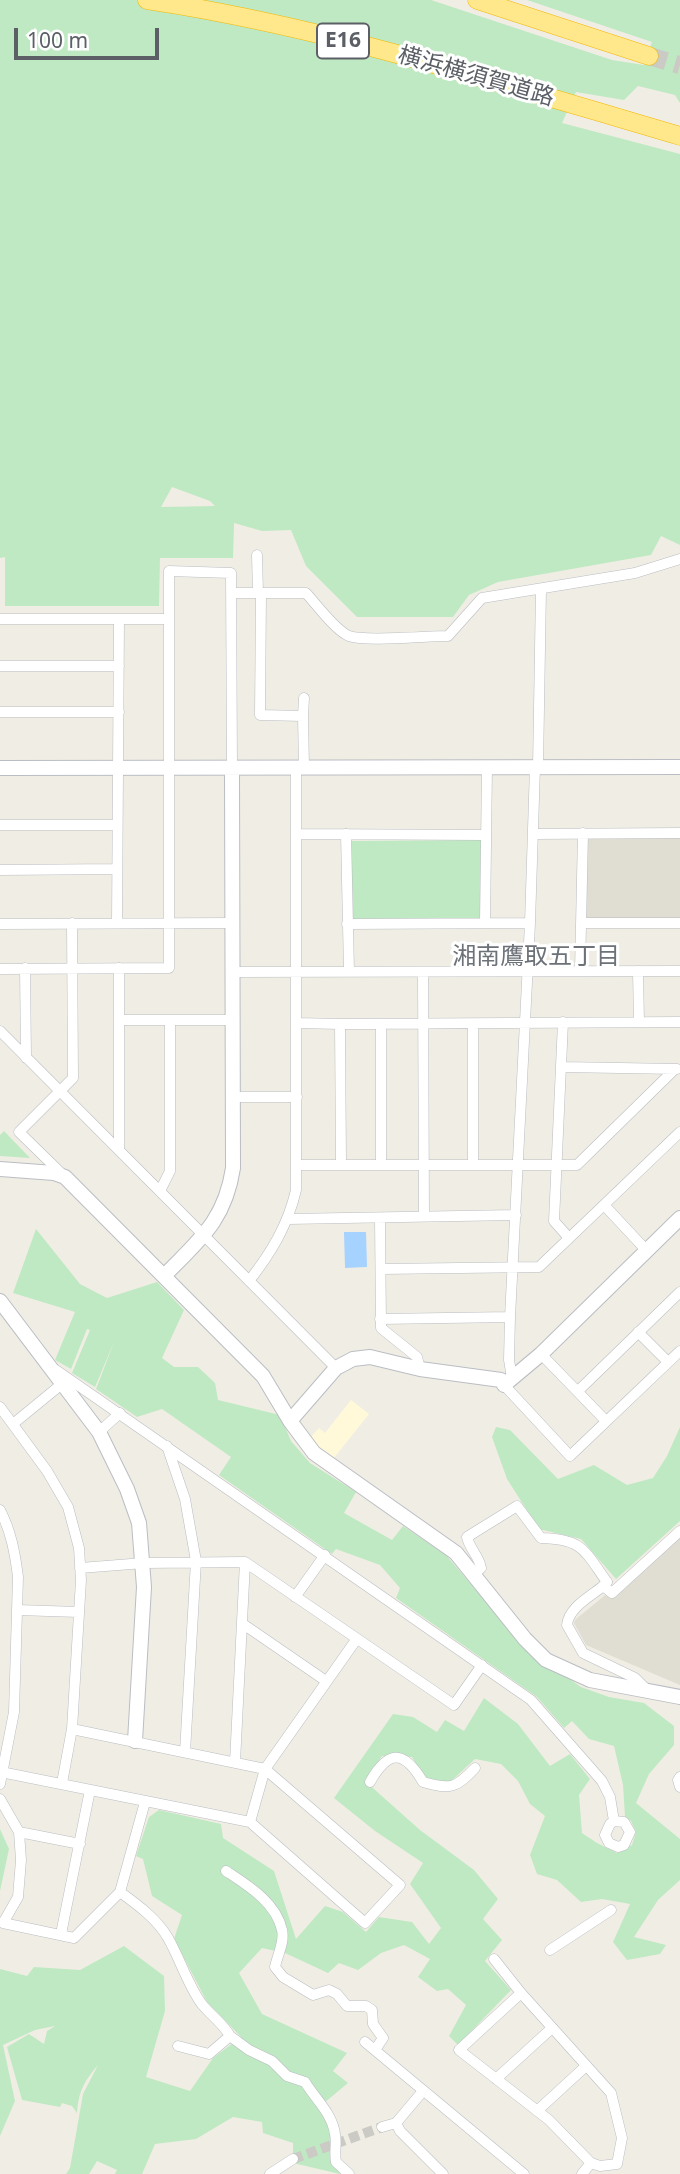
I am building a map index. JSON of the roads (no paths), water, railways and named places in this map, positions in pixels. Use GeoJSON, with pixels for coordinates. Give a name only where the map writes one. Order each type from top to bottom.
{"type":"FeatureCollection","features":[{"type":"Feature","properties":{"kind":"highway","name":"横浜横須賀道路"},"geometry":{"type":"LineString","coordinates":[[147,0],[328,37],[680,136]]}},
{"type":"Feature","properties":{"kind":"highway"},"geometry":{"type":"LineString","coordinates":[[477,0],[649,56]]}},
{"type":"Feature","properties":{"kind":"street"},"geometry":{"type":"LineString","coordinates":[[257,555],[260,593],[260,715],[303,716]]}},
{"type":"Feature","properties":{"kind":"street"},"geometry":{"type":"LineString","coordinates":[[231,593],[306,593],[342,632],[350,637],[448,635],[482,598],[635,573],[680,559]]}},
{"type":"Feature","properties":{"kind":"street"},"geometry":{"type":"LineString","coordinates":[[0,969],[169,968],[169,571],[231,573],[233,1168],[231,1183],[220,1212],[203,1236],[164,1276]]}},
{"type":"Feature","properties":{"kind":"street"},"geometry":{"type":"LineString","coordinates":[[508,1382],[537,767],[541,589]]}},
{"type":"Feature","properties":{"kind":"street"},"geometry":{"type":"LineString","coordinates":[[0,619],[169,619]]}},
{"type":"Feature","properties":{"kind":"street"},"geometry":{"type":"LineString","coordinates":[[117,923],[119,619]]}},
{"type":"Feature","properties":{"kind":"street"},"geometry":{"type":"LineString","coordinates":[[0,666],[118,666]]}},
{"type":"Feature","properties":{"kind":"street"},"geometry":{"type":"LineString","coordinates":[[249,1281],[265,1261],[288,1219],[296,1190],[297,834],[304,698]]}},
{"type":"Feature","properties":{"kind":"street"},"geometry":{"type":"LineString","coordinates":[[0,712],[119,712]]}},
{"type":"Feature","properties":{"kind":"street"},"geometry":{"type":"LineString","coordinates":[[485,923],[487,767]]}},
{"type":"Feature","properties":{"kind":"street"},"geometry":{"type":"LineString","coordinates":[[0,768],[680,767]]}},
{"type":"Feature","properties":{"kind":"street"},"geometry":{"type":"LineString","coordinates":[[0,825],[117,825]]}},
{"type":"Feature","properties":{"kind":"street"},"geometry":{"type":"LineString","coordinates":[[580,971],[583,833]]}},
{"type":"Feature","properties":{"kind":"street"},"geometry":{"type":"LineString","coordinates":[[534,834],[680,833]]}},
{"type":"Feature","properties":{"kind":"street"},"geometry":{"type":"LineString","coordinates":[[297,834],[486,835]]}},
{"type":"Feature","properties":{"kind":"street"},"geometry":{"type":"LineString","coordinates":[[346,834],[349,971]]}},
{"type":"Feature","properties":{"kind":"street"},"geometry":{"type":"LineString","coordinates":[[0,870],[117,869]]}},
{"type":"Feature","properties":{"kind":"street"},"geometry":{"type":"LineString","coordinates":[[72,923],[73,1077],[19,1132],[263,1376],[290,1421],[314,1453],[456,1553],[524,1639],[546,1660],[590,1680],[680,1697]]}},
{"type":"Feature","properties":{"kind":"street"},"geometry":{"type":"LineString","coordinates":[[0,924],[232,923]]}},
{"type":"Feature","properties":{"kind":"street"},"geometry":{"type":"LineString","coordinates":[[347,924],[530,923]]}},
{"type":"Feature","properties":{"kind":"street"},"geometry":{"type":"LineString","coordinates":[[581,923],[680,923]]}},
{"type":"Feature","properties":{"kind":"street"},"geometry":{"type":"LineString","coordinates":[[25,968],[26,1058]]}},
{"type":"Feature","properties":{"kind":"street"},"geometry":{"type":"LineString","coordinates":[[119,968],[119,1150]]}},
{"type":"Feature","properties":{"kind":"street"},"geometry":{"type":"LineString","coordinates":[[638,971],[639,1022]]}},
{"type":"Feature","properties":{"kind":"street"},"geometry":{"type":"LineString","coordinates":[[232,972],[680,971]]}},
{"type":"Feature","properties":{"kind":"street"},"geometry":{"type":"LineString","coordinates":[[423,973],[424,1216]]}},
{"type":"Feature","properties":{"kind":"street"},"geometry":{"type":"LineString","coordinates":[[119,1020],[232,1020]]}},
{"type":"Feature","properties":{"kind":"street"},"geometry":{"type":"LineString","coordinates":[[160,1191],[170,1171],[170,1020]]}},
{"type":"Feature","properties":{"kind":"street"},"geometry":{"type":"LineString","coordinates":[[563,1022],[554,1221],[569,1238]]}},
{"type":"Feature","properties":{"kind":"street"},"geometry":{"type":"LineString","coordinates":[[297,1023],[680,1022]]}},
{"type":"Feature","properties":{"kind":"street"},"geometry":{"type":"LineString","coordinates":[[340,1024],[341,1164]]}},
{"type":"Feature","properties":{"kind":"street"},"geometry":{"type":"LineString","coordinates":[[381,1024],[381,1165]]}},
{"type":"Feature","properties":{"kind":"street"},"geometry":{"type":"LineString","coordinates":[[473,1024],[473,1164]]}},
{"type":"Feature","properties":{"kind":"street"},"geometry":{"type":"LineString","coordinates":[[0,1031],[336,1368]]}},
{"type":"Feature","properties":{"kind":"street"},"geometry":{"type":"LineString","coordinates":[[562,1067],[677,1069]]}},
{"type":"Feature","properties":{"kind":"street"},"geometry":{"type":"LineString","coordinates":[[297,1166],[578,1165],[677,1069]]}},
{"type":"Feature","properties":{"kind":"street"},"geometry":{"type":"LineString","coordinates":[[232,1097],[297,1097]]}},
{"type":"Feature","properties":{"kind":"street"},"geometry":{"type":"LineString","coordinates":[[381,1269],[539,1267],[680,1132]]}},
{"type":"Feature","properties":{"kind":"street"},"geometry":{"type":"LineString","coordinates":[[0,1169],[54,1173],[65,1177]]}},
{"type":"Feature","properties":{"kind":"street"},"geometry":{"type":"LineString","coordinates":[[604,1206],[647,1251]]}},
{"type":"Feature","properties":{"kind":"street"},"geometry":{"type":"LineString","coordinates":[[288,1219],[516,1215]]}},
{"type":"Feature","properties":{"kind":"street"},"geometry":{"type":"LineString","coordinates":[[380,1218],[382,1328],[417,1357],[420,1369]]}},
{"type":"Feature","properties":{"kind":"street"},"geometry":{"type":"LineString","coordinates":[[508,1382],[541,1354],[680,1219]]}},
{"type":"Feature","properties":{"kind":"street"},"geometry":{"type":"LineString","coordinates":[[578,1391],[680,1292]]}},
{"type":"Feature","properties":{"kind":"street"},"geometry":{"type":"LineString","coordinates":[[0,1301],[99,1432],[127,1489],[139,1523],[144,1563],[135,1741]]}},
{"type":"Feature","properties":{"kind":"street"},"geometry":{"type":"LineString","coordinates":[[380,1319],[510,1317]]}},
{"type":"Feature","properties":{"kind":"street"},"geometry":{"type":"LineString","coordinates":[[639,1332],[668,1362]]}},
{"type":"Feature","properties":{"kind":"street"},"geometry":{"type":"LineString","coordinates":[[290,1421],[336,1368],[353,1359],[370,1357],[420,1369],[508,1382],[570,1456],[680,1351]]}},
{"type":"Feature","properties":{"kind":"street"},"geometry":{"type":"LineString","coordinates":[[541,1354],[605,1420]]}},
{"type":"Feature","properties":{"kind":"street"},"geometry":{"type":"LineString","coordinates":[[50,1366],[531,1700],[602,1781],[610,1797],[614,1822]]}},
{"type":"Feature","properties":{"kind":"street"},"geometry":{"type":"LineString","coordinates":[[13,1423],[62,1383]]}},
{"type":"Feature","properties":{"kind":"street"},"geometry":{"type":"LineString","coordinates":[[0,1407],[47,1471],[68,1507],[79,1548],[79,1612],[72,1729],[62,1783]]}},
{"type":"Feature","properties":{"kind":"street"},"geometry":{"type":"LineString","coordinates":[[99,1432],[120,1413]]}},
{"type":"Feature","properties":{"kind":"street"},"geometry":{"type":"LineString","coordinates":[[167,1446],[185,1499],[196,1561],[185,1752]]}},
{"type":"Feature","properties":{"kind":"street"},"geometry":{"type":"LineString","coordinates":[[473,1575],[481,1568],[467,1537],[517,1506],[541,1538],[569,1541],[586,1552],[607,1582],[570,1612],[567,1625],[583,1653],[635,1678],[647,1690]]}},
{"type":"Feature","properties":{"kind":"street"},"geometry":{"type":"LineString","coordinates":[[0,1510],[8,1525],[16,1555],[18,1577],[13,1712],[0,1784]]}},
{"type":"Feature","properties":{"kind":"street"},"geometry":{"type":"LineString","coordinates":[[603,1586],[612,1593],[680,1531]]}},
{"type":"Feature","properties":{"kind":"street"},"geometry":{"type":"LineString","coordinates":[[295,1597],[325,1555]]}},
{"type":"Feature","properties":{"kind":"street"},"geometry":{"type":"LineString","coordinates":[[80,1568],[196,1561],[245,1562],[454,1705],[482,1665]]}},
{"type":"Feature","properties":{"kind":"street"},"geometry":{"type":"LineString","coordinates":[[234,1762],[245,1562]]}},
{"type":"Feature","properties":{"kind":"street"},"geometry":{"type":"LineString","coordinates":[[17,1610],[79,1612]]}},
{"type":"Feature","properties":{"kind":"street"},"geometry":{"type":"LineString","coordinates":[[243,1624],[326,1681]]}},
{"type":"Feature","properties":{"kind":"street"},"geometry":{"type":"LineString","coordinates":[[250,1822],[265,1769],[356,1640]]}},
{"type":"Feature","properties":{"kind":"street"},"geometry":{"type":"LineString","coordinates":[[1,1772],[250,1822],[365,1923],[400,1885],[265,1769],[72,1729]]}},
{"type":"Feature","properties":{"kind":"street"},"geometry":{"type":"LineString","coordinates":[[370,1782],[380,1764],[388,1758],[407,1762],[415,1767],[424,1782],[438,1786],[452,1787],[460,1784],[475,1768]]}},
{"type":"Feature","properties":{"kind":"street"},"geometry":{"type":"LineString","coordinates":[[680,1777],[677,1780],[680,1787]]}},
{"type":"Feature","properties":{"kind":"street"},"geometry":{"type":"LineString","coordinates":[[61,1934],[90,1790]]}},
{"type":"Feature","properties":{"kind":"street"},"geometry":{"type":"LineString","coordinates":[[0,1799],[19,1832],[22,1875],[18,1897],[3,1923],[74,1938],[120,1892],[145,1802]]}},
{"type":"Feature","properties":{"kind":"street"},"geometry":{"type":"LineString","coordinates":[[19,1832],[80,1844]]}},
{"type":"Feature","properties":{"kind":"street"},"geometry":{"type":"LineString","coordinates":[[226,1871],[249,1886],[270,1905],[282,1930],[275,1968],[284,1978],[313,1994],[329,1990],[337,1994],[347,2006],[366,2006],[372,2010],[373,2024],[383,2038],[375,2050]]}},
{"type":"Feature","properties":{"kind":"street"},"geometry":{"type":"LineString","coordinates":[[120,1892],[145,1910],[167,1936],[200,2001],[210,2014],[222,2022],[230,2035],[249,2050],[272,2061],[288,2076],[305,2082],[328,2111],[336,2137],[336,2162],[349,2174]]}},
{"type":"Feature","properties":{"kind":"street"},"geometry":{"type":"LineString","coordinates":[[550,1950],[611,1910]]}},
{"type":"Feature","properties":{"kind":"street"},"geometry":{"type":"LineString","coordinates":[[494,1959],[611,2093],[622,2138],[617,2164],[600,2166],[591,2163],[537,2111],[458,2050],[521,1993]]}},
{"type":"Feature","properties":{"kind":"street"},"geometry":{"type":"LineString","coordinates":[[496,2079],[552,2028]]}},
{"type":"Feature","properties":{"kind":"street"},"geometry":{"type":"LineString","coordinates":[[178,2046],[209,2054],[230,2035]]}},
{"type":"Feature","properties":{"kind":"street"},"geometry":{"type":"LineString","coordinates":[[365,2042],[524,2174]]}},
{"type":"Feature","properties":{"kind":"street"},"geometry":{"type":"LineString","coordinates":[[537,2111],[586,2066]]}},
{"type":"Feature","properties":{"kind":"street"},"geometry":{"type":"LineString","coordinates":[[382,2127],[396,2123],[424,2091]]}},
{"type":"Feature","properties":{"kind":"street"},"geometry":{"type":"LineString","coordinates":[[396,2123],[400,2131],[443,2174]]}},
{"type":"Feature","properties":{"kind":"street"},"geometry":{"type":"LineString","coordinates":[[270,2174],[293,2159]]}},
{"type":"Feature","properties":{"kind":"street"},"geometry":{"type":"LineString","coordinates":[[582,2174],[591,2163]]}},
{"type":"Feature","properties":{"kind":"water"},"geometry":{"type":"Polygon","coordinates":[[[344,1232],[366,1232],[367,1267],[345,1268],[344,1232]]]}},
{"type":"Feature","properties":{"kind":"tunnel"},"geometry":{"type":"LineString","coordinates":[[649,56],[680,65]]}},
{"type":"Feature","properties":{"kind":"tunnel"},"geometry":{"type":"LineString","coordinates":[[293,2159],[382,2127]]}},
{"type":"Feature","properties":{"kind":"district","name":"湘南鷹取五丁目"},"geometry":{"type":"Point","coordinates":[536,957]}}]}
